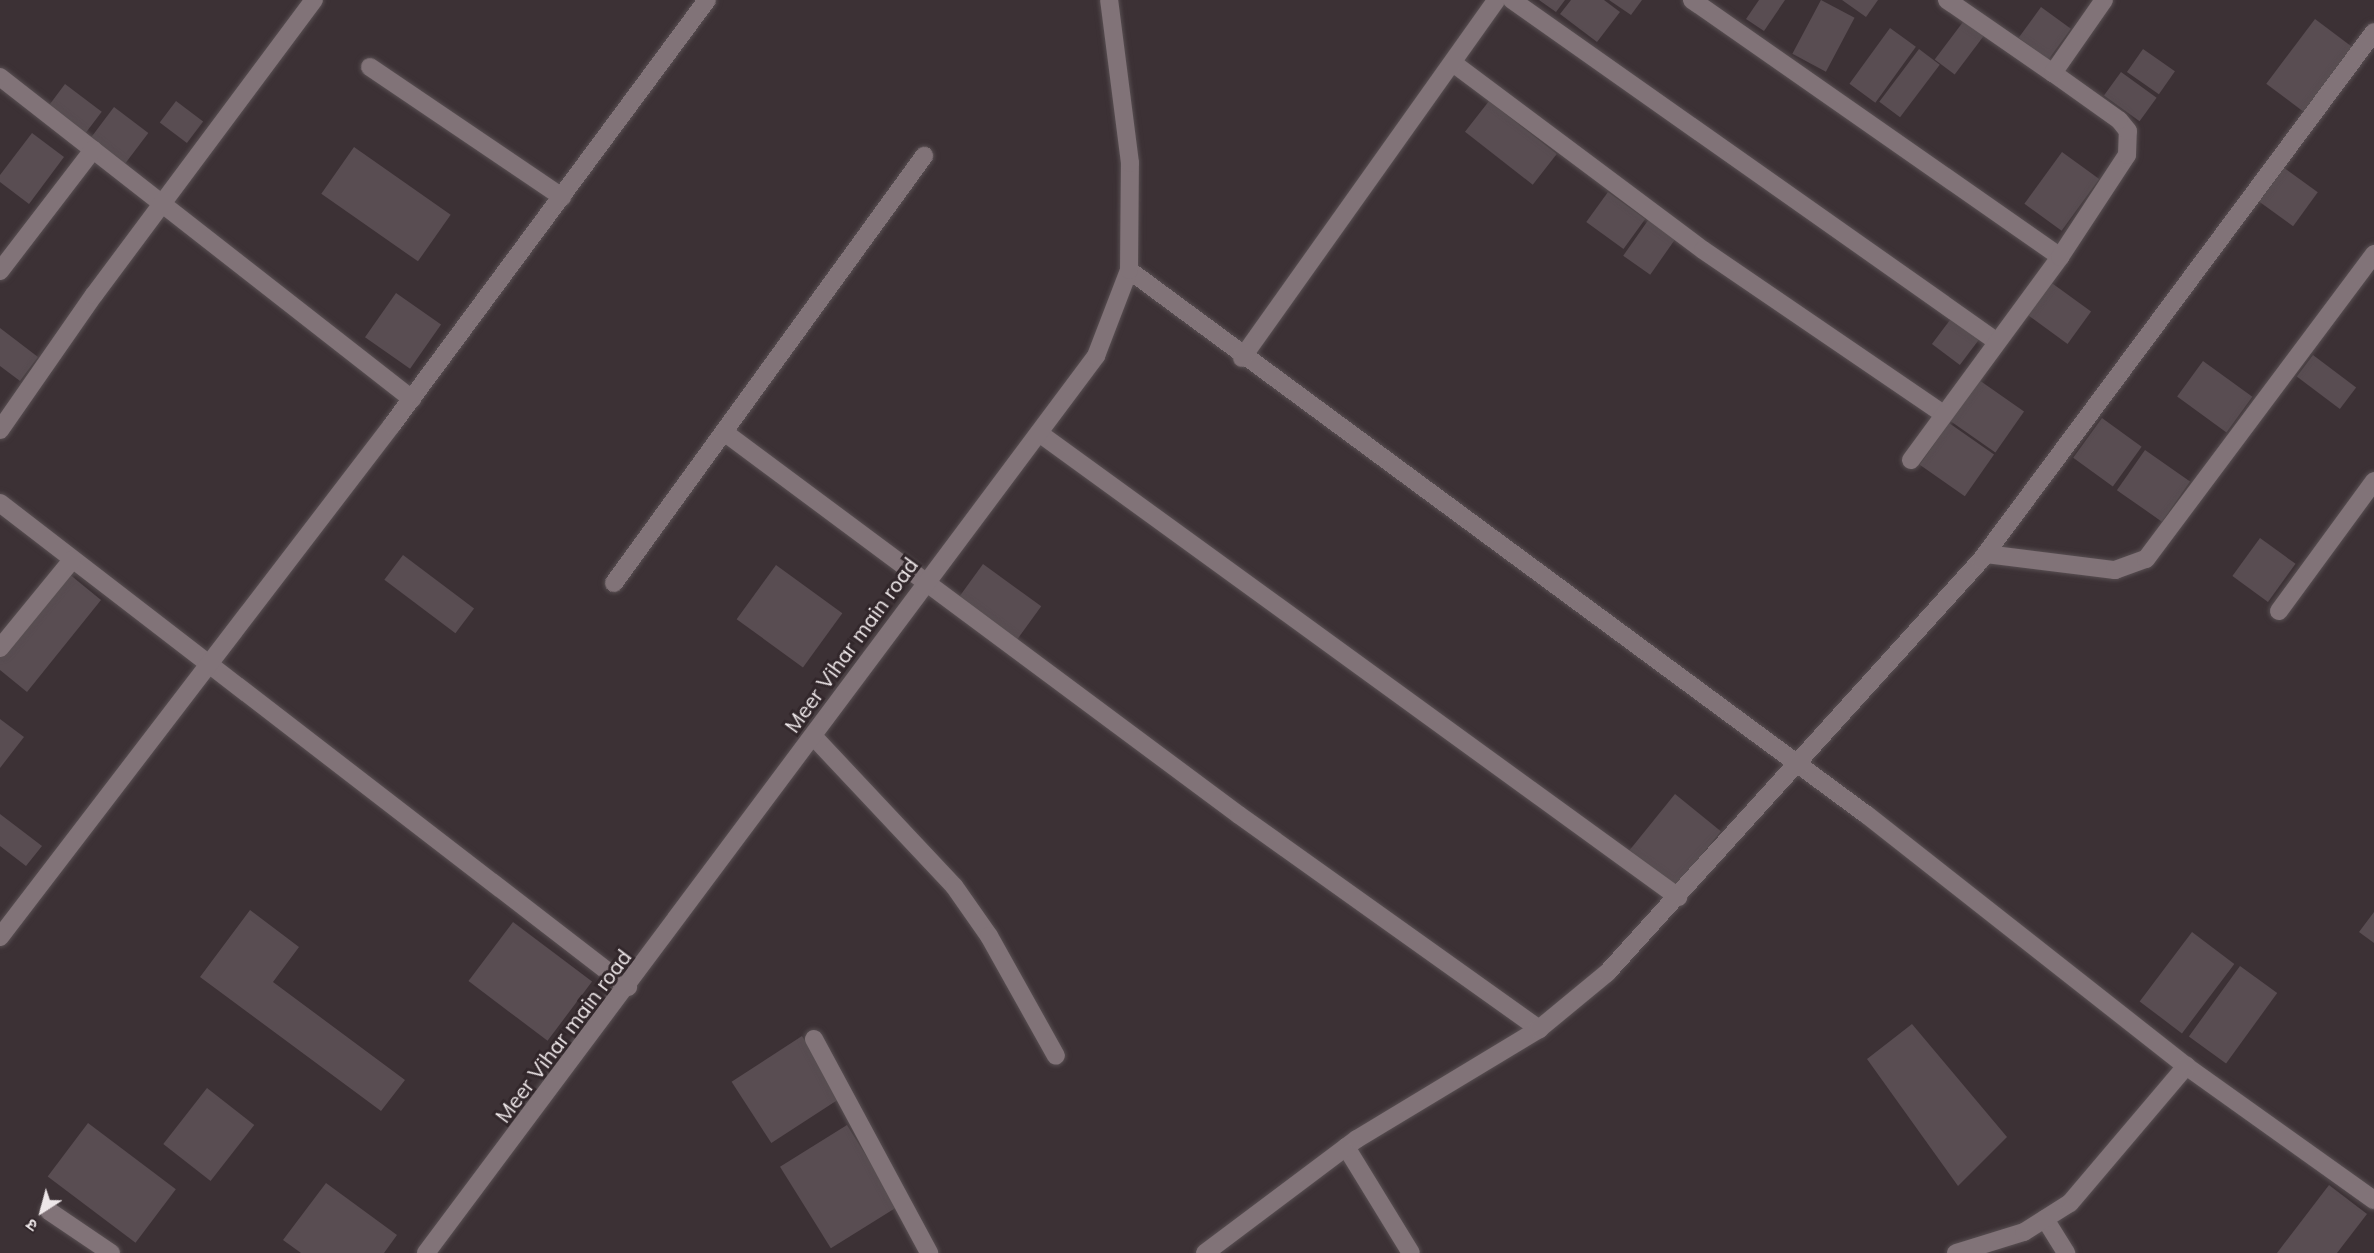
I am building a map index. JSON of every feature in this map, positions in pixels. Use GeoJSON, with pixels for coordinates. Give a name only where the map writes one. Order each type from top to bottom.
{"type":"FeatureCollection","features":[{"type":"Feature","properties":{"kind":"street"},"geometry":{"type":"LineString","coordinates":[[0,430],[314,0]]}},
{"type":"Feature","properties":{"kind":"street"},"geometry":{"type":"LineString","coordinates":[[0,937],[209,668],[412,399],[706,0]]}},
{"type":"Feature","properties":{"kind":"street","name":"Meer Vihar main road"},"geometry":{"type":"LineString","coordinates":[[426,1253],[628,987],[924,581],[1096,356],[1129,270],[1130,163],[1109,0]]}},
{"type":"Feature","properties":{"kind":"street"},"geometry":{"type":"LineString","coordinates":[[1242,358],[1496,0]]}},
{"type":"Feature","properties":{"kind":"street"},"geometry":{"type":"LineString","coordinates":[[1512,0],[1996,341]]}},
{"type":"Feature","properties":{"kind":"street"},"geometry":{"type":"LineString","coordinates":[[1692,0],[2060,257]]}},
{"type":"Feature","properties":{"kind":"street"},"geometry":{"type":"LineString","coordinates":[[1911,460],[1942,413],[2060,257],[2109,187],[2130,141],[2120,120],[1947,0]]}},
{"type":"Feature","properties":{"kind":"street"},"geometry":{"type":"LineString","coordinates":[[2054,73],[2104,0]]}},
{"type":"Feature","properties":{"kind":"street"},"geometry":{"type":"LineString","coordinates":[[1205,1253],[1346,1147],[1539,1029],[1607,972],[1800,765],[1986,554],[2374,32]]}},
{"type":"Feature","properties":{"kind":"street"},"geometry":{"type":"LineString","coordinates":[[1453,63],[1703,250],[1942,413]]}},
{"type":"Feature","properties":{"kind":"street"},"geometry":{"type":"LineString","coordinates":[[370,67],[562,197]]}},
{"type":"Feature","properties":{"kind":"street"},"geometry":{"type":"LineString","coordinates":[[0,77],[412,399]]}},
{"type":"Feature","properties":{"kind":"street"},"geometry":{"type":"LineString","coordinates":[[0,271],[93,150]]}},
{"type":"Feature","properties":{"kind":"street"},"geometry":{"type":"LineString","coordinates":[[614,584],[924,156]]}},
{"type":"Feature","properties":{"kind":"street"},"geometry":{"type":"LineString","coordinates":[[1986,554],[2115,570],[2146,559],[2374,254]]}},
{"type":"Feature","properties":{"kind":"street"},"geometry":{"type":"LineString","coordinates":[[1129,270],[1242,358],[1800,765],[2186,1066],[2374,1200]]}},
{"type":"Feature","properties":{"kind":"street"},"geometry":{"type":"LineString","coordinates":[[724,432],[924,581],[1539,1029]]}},
{"type":"Feature","properties":{"kind":"street"},"geometry":{"type":"LineString","coordinates":[[1039,433],[1678,897]]}},
{"type":"Feature","properties":{"kind":"street"},"geometry":{"type":"LineString","coordinates":[[2279,611],[2374,481]]}},
{"type":"Feature","properties":{"kind":"street"},"geometry":{"type":"LineString","coordinates":[[0,503],[209,668],[628,987]]}},
{"type":"Feature","properties":{"kind":"street"},"geometry":{"type":"LineString","coordinates":[[0,648],[72,560]]}},
{"type":"Feature","properties":{"kind":"street"},"geometry":{"type":"LineString","coordinates":[[813,736],[954,886],[989,936],[1056,1056]]}},
{"type":"Feature","properties":{"kind":"street"},"geometry":{"type":"LineString","coordinates":[[814,1039],[929,1253]]}},
{"type":"Feature","properties":{"kind":"street"},"geometry":{"type":"LineString","coordinates":[[1956,1253],[2024,1232],[2070,1203],[2186,1066]]}},
{"type":"Feature","properties":{"kind":"street"},"geometry":{"type":"LineString","coordinates":[[1346,1147],[1411,1253]]}},
{"type":"Feature","properties":{"kind":"street"},"geometry":{"type":"LineString","coordinates":[[49,1211],[111,1253]]}},
{"type":"Feature","properties":{"kind":"street"},"geometry":{"type":"LineString","coordinates":[[2044,1219],[2066,1253]]}},
{"type":"Feature","properties":{"kind":"building"},"geometry":{"type":"Polygon","coordinates":[[[1539,0],[1565,0],[1556,12],[1539,0]]]}},
{"type":"Feature","properties":{"kind":"building"},"geometry":{"type":"Polygon","coordinates":[[[1571,0],[1604,0],[1620,12],[1597,42],[1560,14],[1571,0]]]}},
{"type":"Feature","properties":{"kind":"building"},"geometry":{"type":"Polygon","coordinates":[[[1609,0],[1642,0],[1631,15],[1609,0]]]}},
{"type":"Feature","properties":{"kind":"building"},"geometry":{"type":"Polygon","coordinates":[[[1759,0],[1785,0],[1764,31],[1746,19],[1759,0]]]}},
{"type":"Feature","properties":{"kind":"building"},"geometry":{"type":"Polygon","coordinates":[[[1821,0],[1855,18],[1826,72],[1792,54],[1821,0]]]}},
{"type":"Feature","properties":{"kind":"building"},"geometry":{"type":"Polygon","coordinates":[[[1842,0],[1878,0],[1866,17],[1842,0]]]}},
{"type":"Feature","properties":{"kind":"building"},"geometry":{"type":"Polygon","coordinates":[[[2041,7],[2071,29],[2049,59],[2019,38],[2041,7]]]}},
{"type":"Feature","properties":{"kind":"building"},"geometry":{"type":"Polygon","coordinates":[[[1966,18],[1986,33],[1955,75],[1935,60],[1966,18]]]}},
{"type":"Feature","properties":{"kind":"building"},"geometry":{"type":"Polygon","coordinates":[[[2315,19],[2355,49],[2306,114],[2266,84],[2315,19]]]}},
{"type":"Feature","properties":{"kind":"building"},"geometry":{"type":"Polygon","coordinates":[[[1890,28],[1916,47],[1875,103],[1849,84],[1890,28]]]}},
{"type":"Feature","properties":{"kind":"building"},"geometry":{"type":"Polygon","coordinates":[[[1919,49],[1940,65],[1900,117],[1879,102],[1919,49]]]}},
{"type":"Feature","properties":{"kind":"building"},"geometry":{"type":"Polygon","coordinates":[[[2143,49],[2175,71],[2159,94],[2127,72],[2143,49]]]}},
{"type":"Feature","properties":{"kind":"building"},"geometry":{"type":"Polygon","coordinates":[[[2121,72],[2157,98],[2140,121],[2104,95],[2121,72]]]}},
{"type":"Feature","properties":{"kind":"building"},"geometry":{"type":"Polygon","coordinates":[[[65,84],[102,112],[84,135],[48,107],[65,84]]]}},
{"type":"Feature","properties":{"kind":"building"},"geometry":{"type":"Polygon","coordinates":[[[176,101],[203,121],[187,143],[160,123],[176,101]]]}},
{"type":"Feature","properties":{"kind":"building"},"geometry":{"type":"Polygon","coordinates":[[[1489,101],[1557,154],[1533,185],[1465,132],[1489,101]]]}},
{"type":"Feature","properties":{"kind":"building"},"geometry":{"type":"Polygon","coordinates":[[[114,107],[148,133],[121,170],[86,144],[114,107]]]}},
{"type":"Feature","properties":{"kind":"building"},"geometry":{"type":"Polygon","coordinates":[[[32,133],[64,157],[29,204],[0,182],[0,175],[32,133]]]}},
{"type":"Feature","properties":{"kind":"building"},"geometry":{"type":"Polygon","coordinates":[[[354,147],[451,215],[418,261],[321,194],[354,147]]]}},
{"type":"Feature","properties":{"kind":"building"},"geometry":{"type":"Polygon","coordinates":[[[2062,152],[2099,179],[2062,231],[2024,204],[2062,152]]]}},
{"type":"Feature","properties":{"kind":"building"},"geometry":{"type":"Polygon","coordinates":[[[2283,167],[2318,192],[2293,226],[2258,201],[2283,167]]]}},
{"type":"Feature","properties":{"kind":"building"},"geometry":{"type":"Polygon","coordinates":[[[1608,192],[1645,219],[1623,249],[1586,222],[1608,192]]]}},
{"type":"Feature","properties":{"kind":"building"},"geometry":{"type":"Polygon","coordinates":[[[1649,219],[1676,238],[1650,275],[1623,256],[1649,219]]]}},
{"type":"Feature","properties":{"kind":"building"},"geometry":{"type":"Polygon","coordinates":[[[2049,281],[2091,312],[2068,344],[2025,313],[2049,281]]]}},
{"type":"Feature","properties":{"kind":"building"},"geometry":{"type":"Polygon","coordinates":[[[396,293],[441,325],[410,369],[365,337],[396,293]]]}},
{"type":"Feature","properties":{"kind":"building"},"geometry":{"type":"Polygon","coordinates":[[[1956,312],[1984,333],[1960,365],[1932,344],[1956,312]]]}},
{"type":"Feature","properties":{"kind":"building"},"geometry":{"type":"Polygon","coordinates":[[[0,328],[38,357],[20,381],[0,366],[0,328]]]}},
{"type":"Feature","properties":{"kind":"building"},"geometry":{"type":"Polygon","coordinates":[[[2313,355],[2356,387],[2340,409],[2297,377],[2313,355]]]}},
{"type":"Feature","properties":{"kind":"building"},"geometry":{"type":"Polygon","coordinates":[[[2203,361],[2252,397],[2226,432],[2177,397],[2203,361]]]}},
{"type":"Feature","properties":{"kind":"building"},"geometry":{"type":"Polygon","coordinates":[[[1979,380],[2024,412],[1995,453],[1950,421],[1979,380]]]}},
{"type":"Feature","properties":{"kind":"building"},"geometry":{"type":"Polygon","coordinates":[[[2102,418],[2142,447],[2113,486],[2073,458],[2102,418]]]}},
{"type":"Feature","properties":{"kind":"building"},"geometry":{"type":"Polygon","coordinates":[[[1949,423],[1994,455],[1965,496],[1920,465],[1949,423]]]}},
{"type":"Feature","properties":{"kind":"building"},"geometry":{"type":"Polygon","coordinates":[[[2145,450],[2190,482],[2162,522],[2117,490],[2145,450]]]}},
{"type":"Feature","properties":{"kind":"building"},"geometry":{"type":"Polygon","coordinates":[[[2260,538],[2296,564],[2268,602],[2232,576],[2260,538]]]}},
{"type":"Feature","properties":{"kind":"building"},"geometry":{"type":"Polygon","coordinates":[[[403,555],[474,609],[455,633],[384,580],[403,555]]]}},
{"type":"Feature","properties":{"kind":"building"},"geometry":{"type":"Polygon","coordinates":[[[983,564],[1041,606],[1017,639],[959,597],[983,564]]]}},
{"type":"Feature","properties":{"kind":"building"},"geometry":{"type":"Polygon","coordinates":[[[776,565],[842,613],[803,667],[737,619],[776,565]]]}},
{"type":"Feature","properties":{"kind":"building"},"geometry":{"type":"Polygon","coordinates":[[[68,573],[101,600],[27,692],[0,670],[0,657],[68,573]]]}},
{"type":"Feature","properties":{"kind":"building"},"geometry":{"type":"Polygon","coordinates":[[[0,719],[24,737],[0,768],[0,719]]]}},
{"type":"Feature","properties":{"kind":"building"},"geometry":{"type":"Polygon","coordinates":[[[1675,794],[1721,831],[1671,893],[1625,856],[1675,794]]]}},
{"type":"Feature","properties":{"kind":"building"},"geometry":{"type":"Polygon","coordinates":[[[0,814],[42,846],[26,866],[0,846],[0,814]]]}},
{"type":"Feature","properties":{"kind":"building"},"geometry":{"type":"Polygon","coordinates":[[[250,910],[299,947],[273,982],[405,1080],[381,1111],[200,977],[250,910]]]}},
{"type":"Feature","properties":{"kind":"building"},"geometry":{"type":"Polygon","coordinates":[[[2374,912],[2374,943],[2359,932],[2374,912]]]}},
{"type":"Feature","properties":{"kind":"building"},"geometry":{"type":"Polygon","coordinates":[[[513,922],[592,982],[548,1041],[468,981],[513,922]]]}},
{"type":"Feature","properties":{"kind":"building"},"geometry":{"type":"Polygon","coordinates":[[[2192,932],[2234,964],[2182,1033],[2140,1001],[2192,932]]]}},
{"type":"Feature","properties":{"kind":"building"},"geometry":{"type":"Polygon","coordinates":[[[2240,966],[2277,993],[2226,1063],[2189,1036],[2240,966]]]}},
{"type":"Feature","properties":{"kind":"building"},"geometry":{"type":"Polygon","coordinates":[[[1912,1024],[2007,1137],[1958,1186],[1867,1059],[1912,1024]]]}},
{"type":"Feature","properties":{"kind":"building"},"geometry":{"type":"Polygon","coordinates":[[[802,1036],[842,1097],[771,1143],[732,1082],[802,1036]]]}},
{"type":"Feature","properties":{"kind":"building"},"geometry":{"type":"Polygon","coordinates":[[[207,1088],[254,1125],[211,1181],[163,1144],[207,1088]]]}},
{"type":"Feature","properties":{"kind":"building"},"geometry":{"type":"Polygon","coordinates":[[[88,1123],[176,1189],[136,1243],[48,1177],[88,1123]]]}},
{"type":"Feature","properties":{"kind":"building"},"geometry":{"type":"Polygon","coordinates":[[[847,1125],[898,1206],[831,1248],[780,1167],[847,1125]]]}},
{"type":"Feature","properties":{"kind":"building"},"geometry":{"type":"Polygon","coordinates":[[[326,1183],[397,1235],[384,1253],[301,1253],[283,1240],[326,1183]]]}},
{"type":"Feature","properties":{"kind":"building"},"geometry":{"type":"Polygon","coordinates":[[[2329,1185],[2367,1214],[2337,1253],[2277,1253],[2329,1185]]]}}]}
